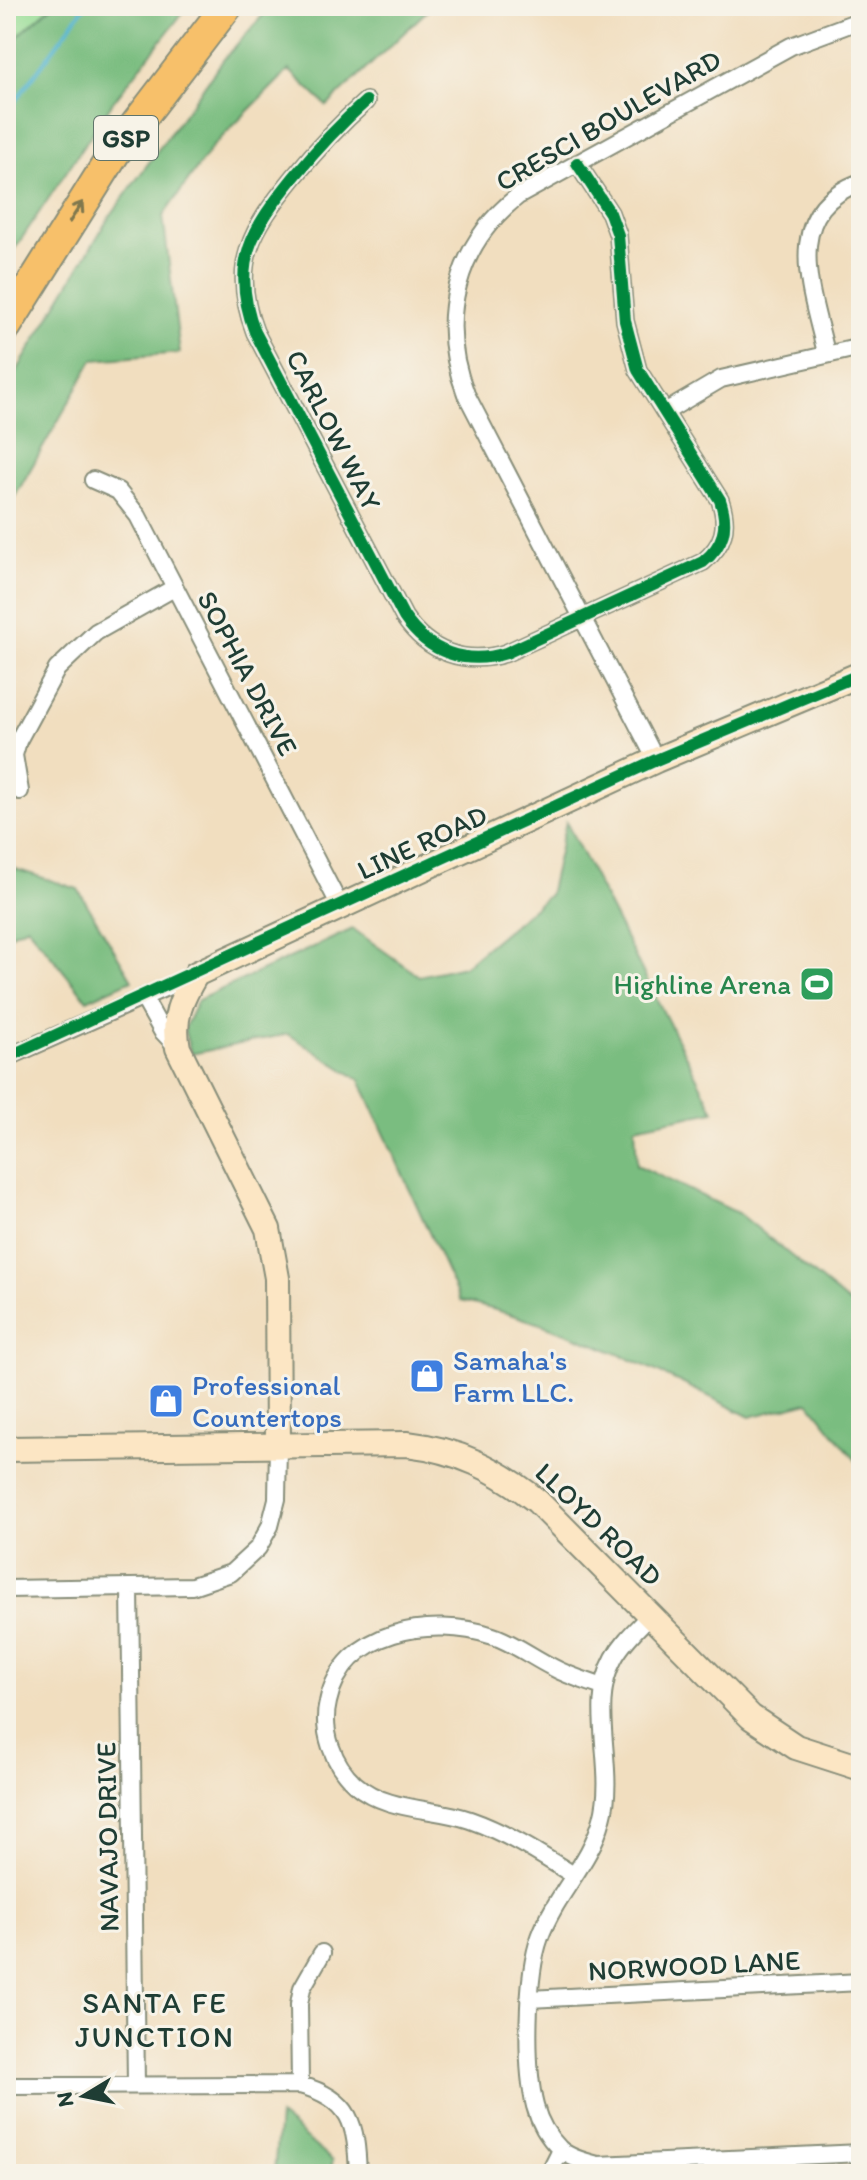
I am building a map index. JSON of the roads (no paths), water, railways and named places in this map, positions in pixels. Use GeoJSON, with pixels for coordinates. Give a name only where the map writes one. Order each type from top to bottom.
{"type":"FeatureCollection","features":[{"type":"Feature","properties":{"kind":"highway","name":"GSP"},"geometry":{"type":"LineString","coordinates":[[6,326],[115,152],[227,6]]}},
{"type":"Feature","properties":{"kind":"street","name":"CRESCI BOULEVARD"},"geometry":{"type":"LineString","coordinates":[[656,760],[466,394],[455,360],[451,328],[460,274],[488,225],[518,196],[787,48],[861,20]]}},
{"type":"Feature","properties":{"kind":"street","name":"CARLOW WAY"},"geometry":{"type":"LineString","coordinates":[[366,101],[306,163],[262,217],[251,236],[244,262],[243,287],[255,332],[404,617],[421,638],[448,654],[484,658],[506,653],[703,562],[713,554],[724,536],[725,514],[720,500],[638,370],[628,340],[622,256],[615,224],[577,163]]}},
{"type":"Feature","properties":{"kind":"street"},"geometry":{"type":"LineString","coordinates":[[826,353],[807,270],[806,248],[810,231],[823,208],[845,189],[861,182]]}},
{"type":"Feature","properties":{"kind":"street"},"geometry":{"type":"LineString","coordinates":[[665,412],[721,379],[861,347]]}},
{"type":"Feature","properties":{"kind":"street","name":"SOPHIA DRIVE"},"geometry":{"type":"LineString","coordinates":[[93,480],[118,491],[130,503],[340,906]]}},
{"type":"Feature","properties":{"kind":"street"},"geometry":{"type":"LineString","coordinates":[[20,791],[14,755],[18,741],[57,669],[96,632],[174,588]]}},
{"type":"Feature","properties":{"kind":"street","name":"LINE ROAD"},"geometry":{"type":"LineString","coordinates":[[6,1058],[196,974],[656,760],[861,674]]}},
{"type":"Feature","properties":{"kind":"street"},"geometry":{"type":"LineString","coordinates":[[6,1589],[209,1583],[247,1561],[264,1539],[273,1517],[278,1445],[277,1278],[268,1229],[178,1048],[175,1031],[180,1001],[196,974]]}},
{"type":"Feature","properties":{"kind":"street"},"geometry":{"type":"LineString","coordinates":[[143,997],[162,1031],[178,1048]]}},
{"type":"Feature","properties":{"kind":"street","name":"LLOYD ROAD"},"geometry":{"type":"LineString","coordinates":[[6,1449],[407,1444],[444,1450],[481,1464],[512,1481],[537,1501],[751,1717],[772,1733],[826,1759],[861,1768]]}},
{"type":"Feature","properties":{"kind":"street","name":"NAVAJO DRIVE"},"geometry":{"type":"LineString","coordinates":[[130,1587],[136,2085]]}},
{"type":"Feature","properties":{"kind":"street"},"geometry":{"type":"LineString","coordinates":[[649,1616],[620,1649],[603,1687],[606,1803],[596,1838],[572,1874],[540,1937],[529,1999],[535,2109],[561,2150],[588,2162],[614,2166],[861,2153]]}},
{"type":"Feature","properties":{"kind":"street"},"geometry":{"type":"LineString","coordinates":[[572,1874],[487,1826],[445,1813],[389,1803],[364,1791],[335,1758],[327,1731],[326,1707],[335,1678],[354,1654],[379,1638],[408,1630],[461,1630],[490,1634],[556,1669],[603,1687]]}},
{"type":"Feature","properties":{"kind":"street"},"geometry":{"type":"LineString","coordinates":[[300,2085],[299,2004],[305,1981],[322,1953]]}},
{"type":"Feature","properties":{"kind":"street","name":"NORWOOD LANE"},"geometry":{"type":"LineString","coordinates":[[529,1999],[861,1982]]}},
{"type":"Feature","properties":{"kind":"street"},"geometry":{"type":"LineString","coordinates":[[6,2086],[300,2085],[332,2097],[350,2117],[357,2143],[358,2174]]}},
{"type":"Feature","properties":{"kind":"street"},"geometry":{"type":"LineString","coordinates":[[549,2174],[561,2150]]}},
{"type":"Feature","properties":{"kind":"waterway"},"geometry":{"type":"LineString","coordinates":[[6,114],[85,6]]}},
{"type":"Feature","properties":{"kind":"place","name":"Highline Arena"},"geometry":{"type":"Point","coordinates":[817,984]}},
{"type":"Feature","properties":{"kind":"place","name":"Samaha's Farm LLC."},"geometry":{"type":"Point","coordinates":[427,1376]}},
{"type":"Feature","properties":{"kind":"place","name":"Professional Countertops"},"geometry":{"type":"Point","coordinates":[166,1401]}},
{"type":"Feature","properties":{"kind":"district","name":"SANTA FE JUNCTION"},"geometry":{"type":"Point","coordinates":[155,2019]}}]}
